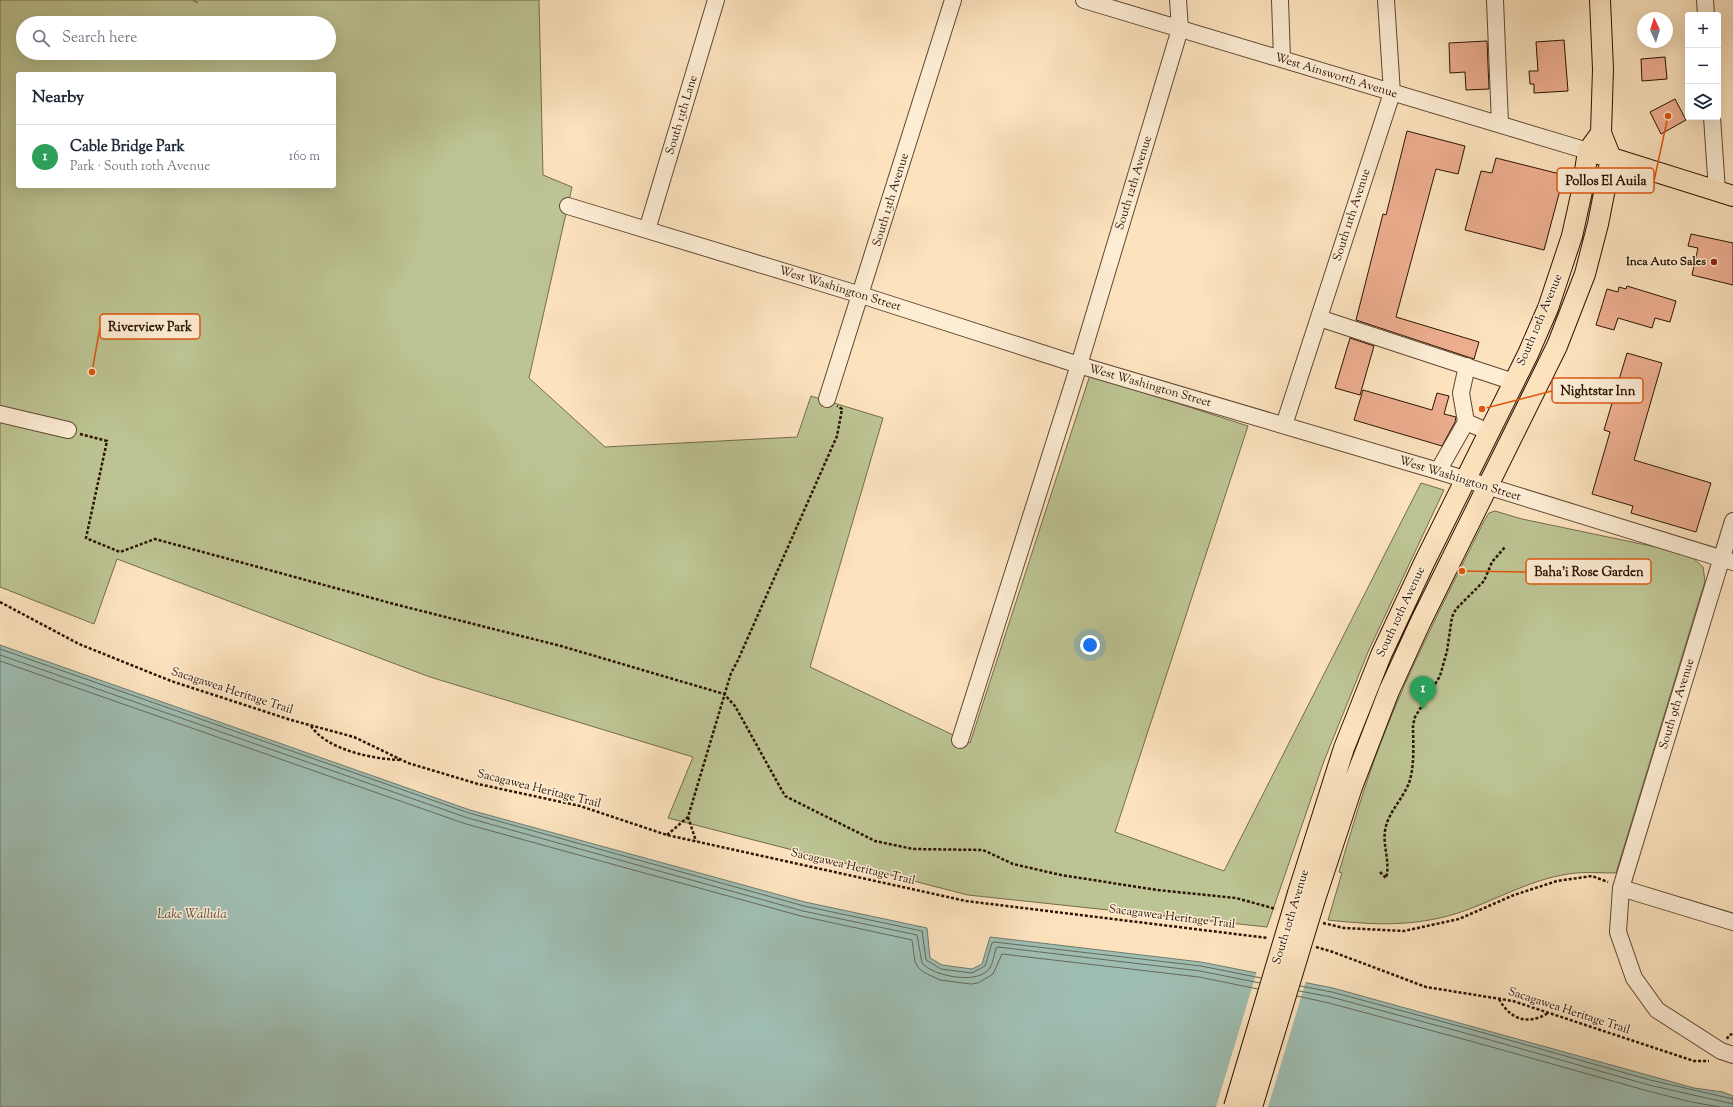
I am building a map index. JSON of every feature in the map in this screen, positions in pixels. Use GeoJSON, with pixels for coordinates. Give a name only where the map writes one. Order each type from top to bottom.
{"type":"FeatureCollection","features":[{"type":"Feature","properties":{"kind":"main road"},"geometry":{"type":"LineString","coordinates":[[1600,0],[1603,69],[1601,133],[1611,158]]}},
{"type":"Feature","properties":{"kind":"main road","name":"South 10th Avenue"},"geometry":{"type":"LineString","coordinates":[[1252,1107],[1307,896],[1335,772],[1361,702],[1402,608],[1538,332],[1557,285],[1578,211],[1588,151],[1601,133]]}},
{"type":"Feature","properties":{"kind":"main road"},"geometry":{"type":"LineString","coordinates":[[1588,151],[1725,193]]}},
{"type":"Feature","properties":{"kind":"main road","name":"South 10th Avenue"},"geometry":{"type":"LineString","coordinates":[[1234,1107],[1307,896],[1352,787],[1381,708],[1418,626],[1557,346],[1574,304],[1598,224],[1611,158]]}},
{"type":"Feature","properties":{"kind":"street","name":"South 13th Lane"},"geometry":{"type":"LineString","coordinates":[[647,230],[716,0]]}},
{"type":"Feature","properties":{"kind":"street","name":"South 13th Avenue"},"geometry":{"type":"LineString","coordinates":[[827,399],[953,0]]}},
{"type":"Feature","properties":{"kind":"street","name":"West Ainsworth Avenue"},"geometry":{"type":"LineString","coordinates":[[1084,0],[1588,151]]}},
{"type":"Feature","properties":{"kind":"street","name":"South 12th Avenue"},"geometry":{"type":"LineString","coordinates":[[960,740],[1079,365],[1180,29],[1178,0]]}},
{"type":"Feature","properties":{"kind":"street"},"geometry":{"type":"LineString","coordinates":[[1280,0],[1282,59]]}},
{"type":"Feature","properties":{"kind":"street","name":"South 11th Avenue"},"geometry":{"type":"LineString","coordinates":[[1284,425],[1392,93],[1386,0]]}},
{"type":"Feature","properties":{"kind":"street"},"geometry":{"type":"LineString","coordinates":[[1495,0],[1500,124]]}},
{"type":"Feature","properties":{"kind":"street"},"geometry":{"type":"LineString","coordinates":[[1705,0],[1706,12]]}},
{"type":"Feature","properties":{"kind":"street"},"geometry":{"type":"LineString","coordinates":[[1713,120],[1725,193]]}},
{"type":"Feature","properties":{"kind":"street","name":"West Washington Street"},"geometry":{"type":"LineString","coordinates":[[568,206],[861,295],[1079,365],[1438,471],[1728,560]]}},
{"type":"Feature","properties":{"kind":"street"},"geometry":{"type":"LineString","coordinates":[[1319,318],[1514,382]]}},
{"type":"Feature","properties":{"kind":"street"},"geometry":{"type":"LineString","coordinates":[[1438,471],[1466,422],[1461,393],[1467,366]]}},
{"type":"Feature","properties":{"kind":"street"},"geometry":{"type":"LineString","coordinates":[[0,414],[68,430]]}},
{"type":"Feature","properties":{"kind":"street"},"geometry":{"type":"LineString","coordinates":[[1466,422],[1488,432]]}},
{"type":"Feature","properties":{"kind":"street","name":"South 9th Avenue"},"geometry":{"type":"LineString","coordinates":[[1727,1053],[1657,1010],[1634,978],[1618,932],[1621,888],[1728,560],[1733,521]]}},
{"type":"Feature","properties":{"kind":"street"},"geometry":{"type":"LineString","coordinates":[[1621,888],[1733,922]]}},
{"type":"Feature","properties":{"kind":"path"},"geometry":{"type":"LineString","coordinates":[[667,835],[688,817],[731,672],[746,643],[837,436],[842,410],[827,399]]}},
{"type":"Feature","properties":{"kind":"path"},"geometry":{"type":"LineString","coordinates":[[68,430],[107,441],[86,538],[120,552],[155,539],[394,604],[561,646],[724,694],[735,706],[785,796],[875,841],[913,849],[983,850],[1013,864],[1061,875],[1157,890],[1236,898],[1280,911]]}},
{"type":"Feature","properties":{"kind":"path"},"geometry":{"type":"LineString","coordinates":[[1380,872],[1386,878],[1388,864],[1384,843],[1386,826],[1404,793],[1411,774],[1413,725],[1415,717],[1440,676],[1447,651],[1452,617],[1459,606],[1484,581],[1492,562],[1505,547]]}},
{"type":"Feature","properties":{"kind":"path","name":"Sacagawea Heritage Trail"},"geometry":{"type":"LineString","coordinates":[[0,602],[79,644],[170,681],[354,737],[402,760],[478,784],[580,806],[667,835],[966,901],[1271,938]]}},
{"type":"Feature","properties":{"kind":"path"},"geometry":{"type":"LineString","coordinates":[[311,725],[317,734],[333,744],[366,756],[381,759],[402,760]]}},
{"type":"Feature","properties":{"kind":"path"},"geometry":{"type":"LineString","coordinates":[[688,817],[696,841]]}},
{"type":"Feature","properties":{"kind":"path"},"geometry":{"type":"LineString","coordinates":[[1316,920],[1344,928],[1404,931],[1459,919],[1514,895],[1557,881],[1592,876],[1621,888]]}},
{"type":"Feature","properties":{"kind":"path","name":"Sacagawea Heritage Trail"},"geometry":{"type":"LineString","coordinates":[[1314,946],[1426,986],[1513,1001],[1694,1061],[1709,1061],[1727,1053]]}},
{"type":"Feature","properties":{"kind":"path"},"geometry":{"type":"LineString","coordinates":[[1499,999],[1505,1010],[1520,1018],[1540,1018],[1548,1013]]}},
{"type":"Feature","properties":{"kind":"green space"},"geometry":{"type":"Polygon","coordinates":[[[0,0],[192,0],[198,3],[194,0],[539,0],[543,175],[572,187],[529,378],[605,447],[797,437],[811,396],[883,418],[810,667],[970,743],[1090,375],[1248,426],[1115,832],[1224,871],[1421,483],[1444,490],[1368,652],[1324,761],[1267,927],[968,895],[668,818],[693,757],[430,677],[117,559],[94,624],[0,587],[0,0]]]}},
{"type":"Feature","properties":{"kind":"green space"},"geometry":{"type":"Polygon","coordinates":[[[1495,511],[1522,519],[1656,547],[1693,558],[1703,567],[1705,581],[1616,873],[1576,873],[1560,875],[1530,884],[1473,908],[1442,918],[1425,921],[1377,924],[1328,920],[1342,873],[1339,872],[1359,806],[1392,714],[1430,630],[1484,521],[1489,513],[1495,511]]]}},
{"type":"Feature","properties":{"kind":"water","name":"Lake Wallula"},"geometry":{"type":"Polygon","coordinates":[[[0,645],[470,810],[805,902],[927,928],[930,958],[942,965],[972,969],[982,964],[990,937],[1201,962],[1333,988],[1694,1088],[1723,1092],[1733,1096],[1733,1107],[0,1107],[0,645]]]}},
{"type":"Feature","properties":{"kind":"pier"},"geometry":{"type":"Polygon","coordinates":[[[1257,971],[1306,981],[1268,1107],[1216,1107],[1257,971]]]}},
{"type":"Feature","properties":{"kind":"building"},"geometry":{"type":"Polygon","coordinates":[[[1564,40],[1568,91],[1534,93],[1534,84],[1530,84],[1529,71],[1538,71],[1536,42],[1564,40]]]}},
{"type":"Feature","properties":{"kind":"building"},"geometry":{"type":"Polygon","coordinates":[[[1487,41],[1489,89],[1466,90],[1465,72],[1450,73],[1449,43],[1487,41]]]}},
{"type":"Feature","properties":{"kind":"building"},"geometry":{"type":"Polygon","coordinates":[[[1665,57],[1667,79],[1642,81],[1641,59],[1665,57]]]}},
{"type":"Feature","properties":{"kind":"building"},"geometry":{"type":"Polygon","coordinates":[[[1675,99],[1686,120],[1661,134],[1650,112],[1675,99]]]}},
{"type":"Feature","properties":{"kind":"building"},"geometry":{"type":"Polygon","coordinates":[[[1407,131],[1465,146],[1458,174],[1436,169],[1396,317],[1479,342],[1474,359],[1356,320],[1383,214],[1386,215],[1407,131]]]}},
{"type":"Feature","properties":{"kind":"building"},"geometry":{"type":"Polygon","coordinates":[[[1496,158],[1564,175],[1544,250],[1465,230],[1481,171],[1492,173],[1496,158]]]}},
{"type":"Feature","properties":{"kind":"building","name":"Inca Auto Sales"},"geometry":{"type":"Polygon","coordinates":[[[1691,234],[1733,243],[1733,285],[1692,275],[1698,248],[1688,246],[1691,234]]]}},
{"type":"Feature","properties":{"kind":"building"},"geometry":{"type":"Polygon","coordinates":[[[1627,286],[1676,301],[1670,322],[1655,318],[1652,328],[1618,318],[1614,330],[1596,325],[1607,289],[1618,292],[1619,287],[1626,289],[1627,286]]]}},
{"type":"Feature","properties":{"kind":"building"},"geometry":{"type":"Polygon","coordinates":[[[1350,338],[1374,346],[1360,395],[1335,388],[1350,338]]]}},
{"type":"Feature","properties":{"kind":"building"},"geometry":{"type":"Polygon","coordinates":[[[1627,353],[1662,363],[1634,460],[1711,483],[1696,532],[1631,513],[1633,506],[1592,494],[1610,432],[1604,430],[1627,353]]]}},
{"type":"Feature","properties":{"kind":"building"},"geometry":{"type":"Polygon","coordinates":[[[1363,390],[1432,410],[1437,393],[1449,396],[1444,414],[1456,417],[1455,422],[1442,446],[1354,420],[1363,390]]]}},
{"type":"Feature","properties":{"kind":"place","name":"Pollos El Auila"},"geometry":{"type":"Point","coordinates":[1668,116]}},
{"type":"Feature","properties":{"kind":"place","name":"Inca Auto Sales"},"geometry":{"type":"Point","coordinates":[1714,262]}},
{"type":"Feature","properties":{"kind":"place","name":"Riverview Park"},"geometry":{"type":"Point","coordinates":[92,372]}},
{"type":"Feature","properties":{"kind":"place","name":"Nightstar Inn"},"geometry":{"type":"Point","coordinates":[1482,409]}},
{"type":"Feature","properties":{"kind":"place","name":"Baha'i Rose Garden"},"geometry":{"type":"Point","coordinates":[1462,571]}},
{"type":"Feature","properties":{"kind":"place","name":"Cable Bridge Park"},"geometry":{"type":"Point","coordinates":[1423,709]}}]}
